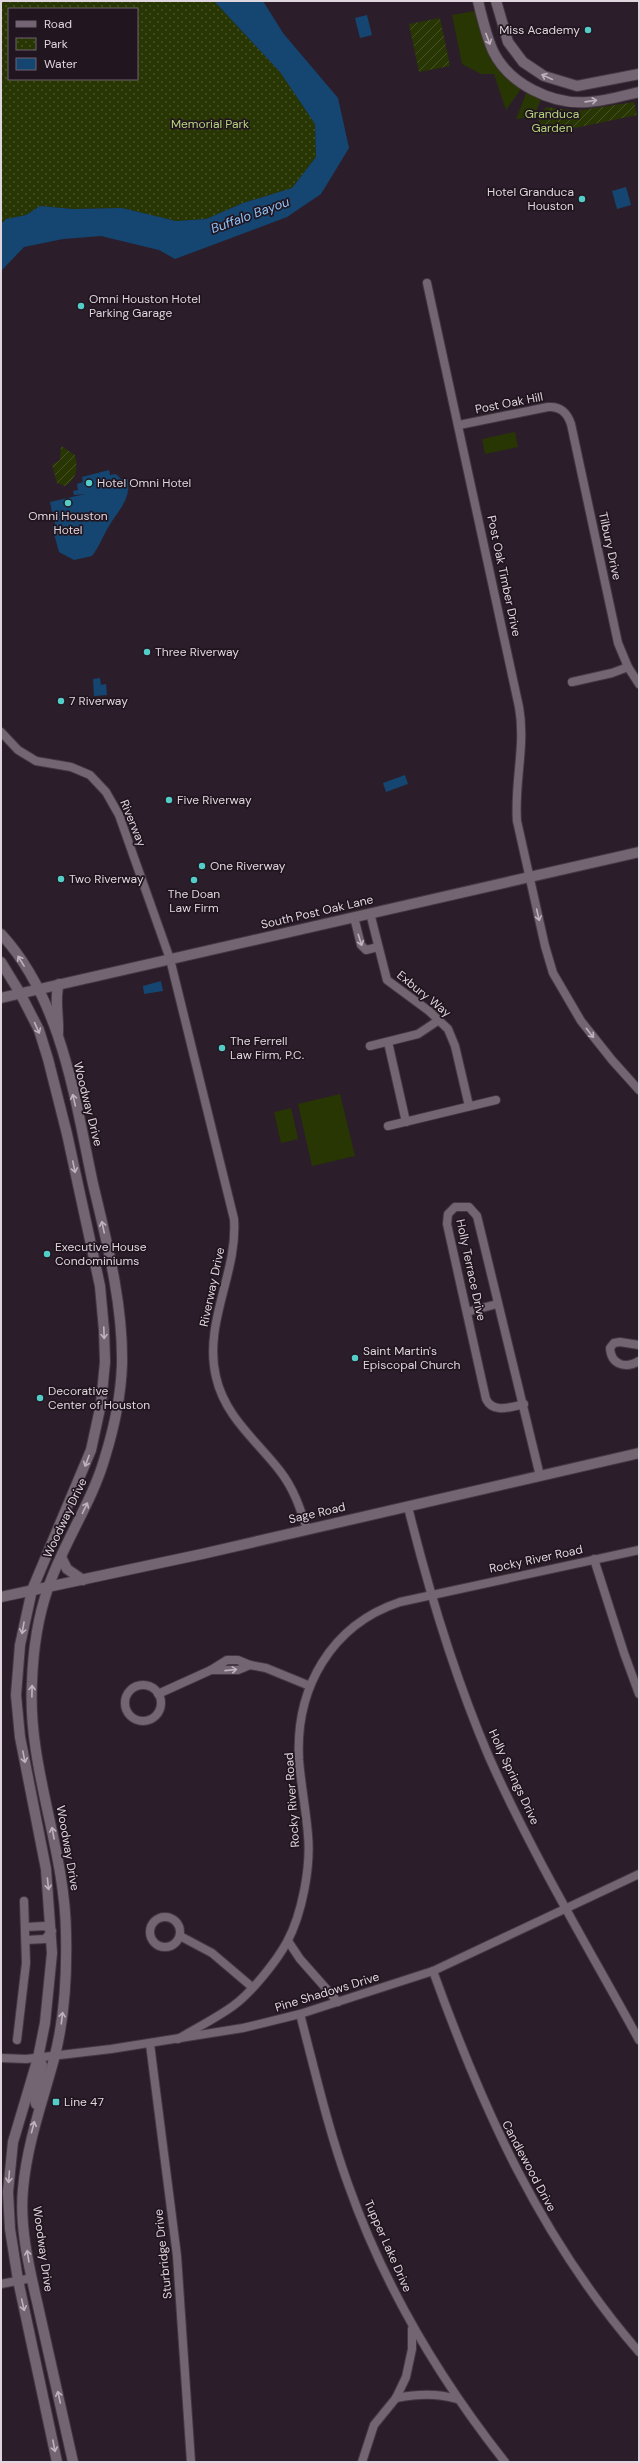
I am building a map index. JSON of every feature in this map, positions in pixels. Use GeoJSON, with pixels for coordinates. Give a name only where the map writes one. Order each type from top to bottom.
{"type":"FeatureCollection","features":[{"type":"Feature","properties":{"kind":"main road"},"geometry":{"type":"LineString","coordinates":[[478,1],[486,35],[503,67],[540,94],[557,100],[588,102],[639,92]]}},
{"type":"Feature","properties":{"kind":"main road"},"geometry":{"type":"LineString","coordinates":[[496,1],[508,42],[523,62],[544,76],[577,86],[639,74]]}},
{"type":"Feature","properties":{"kind":"main road","name":"South Post Oak Lane"},"geometry":{"type":"LineString","coordinates":[[1,998],[639,852]]}},
{"type":"Feature","properties":{"kind":"main road","name":"Woodway Drive"},"geometry":{"type":"LineString","coordinates":[[1,934],[12,946],[39,989],[58,1036],[117,1292],[122,1364],[117,1409],[105,1459],[88,1503],[48,1587],[39,1623],[35,1650],[31,1714],[62,1876],[66,1931],[64,1993],[55,2056],[32,2130],[22,2194],[25,2231],[32,2278],[73,2462]]}},
{"type":"Feature","properties":{"kind":"main road","name":"Woodway Drive"},"geometry":{"type":"LineString","coordinates":[[1,962],[20,993],[39,1030],[46,1052],[69,1144],[102,1294],[105,1362],[101,1404],[92,1444],[80,1478],[52,1540],[32,1590],[20,1645],[16,1688],[17,1716],[46,1869],[52,1931],[49,1993],[38,2058],[20,2113],[9,2168],[8,2192],[10,2230],[18,2280],[57,2462]]}},
{"type":"Feature","properties":{"kind":"main road"},"geometry":{"type":"LineString","coordinates":[[58,1036],[60,1015],[56,997],[59,984]]}},
{"type":"Feature","properties":{"kind":"main road"},"geometry":{"type":"LineString","coordinates":[[69,1144],[83,1140]]}},
{"type":"Feature","properties":{"kind":"main road"},"geometry":{"type":"LineString","coordinates":[[102,1294],[117,1292]]}},
{"type":"Feature","properties":{"kind":"main road","name":"Sage Road"},"geometry":{"type":"LineString","coordinates":[[1,1597],[83,1580],[639,1454]]}},
{"type":"Feature","properties":{"kind":"main road"},"geometry":{"type":"LineString","coordinates":[[61,1557],[67,1569],[83,1580]]}},
{"type":"Feature","properties":{"kind":"main road"},"geometry":{"type":"LineString","coordinates":[[17,1716],[31,1714]]}},
{"type":"Feature","properties":{"kind":"main road"},"geometry":{"type":"LineString","coordinates":[[34,1812],[48,1808]]}},
{"type":"Feature","properties":{"kind":"main road"},"geometry":{"type":"LineString","coordinates":[[52,1931],[66,1931]]}},
{"type":"Feature","properties":{"kind":"main road"},"geometry":{"type":"LineString","coordinates":[[38,2058],[42,2065],[35,2100],[38,2111]]}},
{"type":"Feature","properties":{"kind":"main road"},"geometry":{"type":"LineString","coordinates":[[50,2425],[64,2422]]}},
{"type":"Feature","properties":{"kind":"street","name":"Post Oak Timber Drive"},"geometry":{"type":"LineString","coordinates":[[428,283],[522,721],[516,803],[545,946],[558,984],[581,1021],[612,1060],[639,1090]]}},
{"type":"Feature","properties":{"kind":"street","name":"Post Oak Hill"},"geometry":{"type":"LineString","coordinates":[[459,425],[548,407],[559,408],[563,411]]}},
{"type":"Feature","properties":{"kind":"street","name":"Tilbury Drive"},"geometry":{"type":"LineString","coordinates":[[563,411],[571,424],[618,643],[628,667],[639,684]]}},
{"type":"Feature","properties":{"kind":"street"},"geometry":{"type":"LineString","coordinates":[[572,682],[612,674],[628,667]]}},
{"type":"Feature","properties":{"kind":"street","name":"Riverway"},"geometry":{"type":"LineString","coordinates":[[1,732],[18,750],[36,761],[77,770],[90,776],[106,792],[119,815],[170,959]]}},
{"type":"Feature","properties":{"kind":"street","name":"Exbury Way"},"geometry":{"type":"LineString","coordinates":[[370,913],[387,980],[439,1020],[448,1029],[455,1046],[469,1106]]}},
{"type":"Feature","properties":{"kind":"street"},"geometry":{"type":"LineString","coordinates":[[354,917],[361,945],[366,950],[378,947]]}},
{"type":"Feature","properties":{"kind":"street","name":"Riverway Drive"},"geometry":{"type":"LineString","coordinates":[[170,959],[234,1219],[232,1262],[213,1342],[216,1379],[239,1424],[280,1472],[295,1494],[307,1529]]}},
{"type":"Feature","properties":{"kind":"street"},"geometry":{"type":"LineString","coordinates":[[370,1046],[418,1034],[439,1020]]}},
{"type":"Feature","properties":{"kind":"street"},"geometry":{"type":"LineString","coordinates":[[388,1042],[406,1122]]}},
{"type":"Feature","properties":{"kind":"street"},"geometry":{"type":"LineString","coordinates":[[388,1126],[496,1100]]}},
{"type":"Feature","properties":{"kind":"street","name":"Holly Terrace Drive"},"geometry":{"type":"LineString","coordinates":[[524,1404],[497,1408],[487,1402],[447,1221],[450,1211],[458,1206],[469,1207],[477,1216],[496,1304],[524,1404],[540,1476]]}},
{"type":"Feature","properties":{"kind":"street"},"geometry":{"type":"LineString","coordinates":[[467,1312],[496,1304]]}},
{"type":"Feature","properties":{"kind":"street"},"geometry":{"type":"LineString","coordinates":[[639,1345],[620,1342],[614,1343],[610,1348],[612,1356],[617,1363],[626,1366],[639,1361]]}},
{"type":"Feature","properties":{"kind":"street","name":"Holly Springs Drive"},"geometry":{"type":"LineString","coordinates":[[408,1507],[430,1595],[455,1670],[490,1757],[567,1910],[639,2040]]}},
{"type":"Feature","properties":{"kind":"street","name":"Rocky River Road"},"geometry":{"type":"LineString","coordinates":[[178,2039],[234,2005],[272,1964],[288,1941],[302,1900],[307,1871],[308,1837],[299,1759],[305,1700],[310,1686],[328,1653],[360,1621],[377,1609],[430,1595],[639,1550]]}},
{"type":"Feature","properties":{"kind":"street"},"geometry":{"type":"LineString","coordinates":[[594,1559],[624,1653],[639,1694]]}},
{"type":"Feature","properties":{"kind":"street"},"geometry":{"type":"LineString","coordinates":[[158,1694],[211,1670],[227,1660],[238,1660],[250,1666],[266,1668],[310,1686]]}},
{"type":"Feature","properties":{"kind":"street"},"geometry":{"type":"LineString","coordinates":[[138,1686],[149,1687],[158,1694],[160,1700],[159,1711],[151,1719],[146,1721],[135,1719],[127,1710],[126,1698],[132,1689],[138,1686]]}},
{"type":"Feature","properties":{"kind":"street","name":"Pine Shadows Drive"},"geometry":{"type":"LineString","coordinates":[[1,2058],[38,2058],[150,2044],[243,2028],[300,2014],[433,1971],[567,1910],[639,1874]]}},
{"type":"Feature","properties":{"kind":"street"},"geometry":{"type":"LineString","coordinates":[[17,2040],[24,1988],[26,1927],[24,1902]]}},
{"type":"Feature","properties":{"kind":"street"},"geometry":{"type":"LineString","coordinates":[[26,1927],[45,1926],[52,1931],[45,1938],[26,1940]]}},
{"type":"Feature","properties":{"kind":"street"},"geometry":{"type":"LineString","coordinates":[[180,1936],[212,1953],[252,1986]]}},
{"type":"Feature","properties":{"kind":"street"},"geometry":{"type":"LineString","coordinates":[[288,1941],[338,2002]]}},
{"type":"Feature","properties":{"kind":"street","name":"Candlewood Drive"},"geometry":{"type":"LineString","coordinates":[[433,1971],[458,2040],[489,2115],[540,2213],[576,2272],[605,2312],[639,2352]]}},
{"type":"Feature","properties":{"kind":"street","name":"Tupper Lake Drive"},"geometry":{"type":"LineString","coordinates":[[300,2014],[348,2183],[364,2225],[412,2328],[457,2399],[505,2462]]}},
{"type":"Feature","properties":{"kind":"street","name":"Sturbridge Drive"},"geometry":{"type":"LineString","coordinates":[[150,2044],[177,2256],[192,2462]]}},
{"type":"Feature","properties":{"kind":"street"},"geometry":{"type":"LineString","coordinates":[[1,2284],[32,2278]]}},
{"type":"Feature","properties":{"kind":"street"},"geometry":{"type":"LineString","coordinates":[[362,2462],[374,2425],[396,2398],[406,2377],[412,2349],[412,2328]]}},
{"type":"Feature","properties":{"kind":"street"},"geometry":{"type":"LineString","coordinates":[[396,2398],[420,2394],[440,2394],[457,2399]]}},
{"type":"Feature","properties":{"kind":"green space","name":"Memorial Park"},"geometry":{"type":"Polygon","coordinates":[[[1,1],[214,1],[280,72],[315,124],[316,157],[292,188],[243,203],[206,219],[176,221],[122,208],[73,209],[40,206],[26,215],[6,219],[1,224],[1,1]]]}},
{"type":"Feature","properties":{"kind":"green space"},"geometry":{"type":"Polygon","coordinates":[[[475,11],[495,63],[521,89],[506,110],[494,74],[481,74],[462,64],[452,15],[475,11]]]}},
{"type":"Feature","properties":{"kind":"green space"},"geometry":{"type":"Polygon","coordinates":[[[440,18],[450,66],[419,72],[409,24],[440,18]]]}},
{"type":"Feature","properties":{"kind":"green space"},"geometry":{"type":"Polygon","coordinates":[[[527,91],[541,99],[534,117],[516,119],[527,91]]]}},
{"type":"Feature","properties":{"kind":"green space","name":"Granduca Garden"},"geometry":{"type":"Polygon","coordinates":[[[634,102],[637,115],[542,135],[539,118],[546,107],[576,111],[634,102]]]}},
{"type":"Feature","properties":{"kind":"green space"},"geometry":{"type":"Polygon","coordinates":[[[515,432],[518,447],[485,454],[482,439],[515,432]]]}},
{"type":"Feature","properties":{"kind":"green space"},"geometry":{"type":"Polygon","coordinates":[[[61,446],[75,455],[76,464],[76,473],[74,477],[65,486],[57,483],[52,465],[60,460],[61,446]]]}},
{"type":"Feature","properties":{"kind":"green space"},"geometry":{"type":"Polygon","coordinates":[[[340,1094],[355,1156],[312,1166],[298,1104],[340,1094]]]}},
{"type":"Feature","properties":{"kind":"green space"},"geometry":{"type":"Polygon","coordinates":[[[291,1108],[298,1139],[281,1143],[274,1112],[291,1108]]]}},
{"type":"Feature","properties":{"kind":"water","name":"Buffalo Bayou"},"geometry":{"type":"Polygon","coordinates":[[[214,1],[263,1],[283,33],[338,98],[349,148],[321,194],[287,217],[175,259],[159,250],[101,236],[63,239],[24,247],[1,271],[1,224],[6,219],[26,215],[40,206],[73,209],[122,208],[176,221],[206,219],[243,203],[292,188],[316,157],[315,124],[280,72],[214,1]]]}},
{"type":"Feature","properties":{"kind":"water"},"geometry":{"type":"Polygon","coordinates":[[[367,15],[372,35],[360,38],[355,18],[367,15]]]}},
{"type":"Feature","properties":{"kind":"water"},"geometry":{"type":"Polygon","coordinates":[[[626,187],[631,205],[617,209],[612,191],[626,187]]]}},
{"type":"Feature","properties":{"kind":"water"},"geometry":{"type":"Polygon","coordinates":[[[109,470],[110,475],[116,474],[121,479],[128,479],[128,493],[126,499],[92,556],[74,560],[59,552],[52,527],[55,524],[54,519],[60,518],[58,511],[52,512],[50,502],[85,494],[74,495],[73,491],[78,490],[77,484],[83,482],[82,477],[109,470]]]}},
{"type":"Feature","properties":{"kind":"water"},"geometry":{"type":"Polygon","coordinates":[[[100,678],[101,685],[106,684],[107,695],[94,696],[93,679],[100,678]]]}},
{"type":"Feature","properties":{"kind":"water"},"geometry":{"type":"Polygon","coordinates":[[[405,775],[408,784],[386,792],[383,783],[405,775]]]}},
{"type":"Feature","properties":{"kind":"water"},"geometry":{"type":"Polygon","coordinates":[[[161,981],[163,991],[144,994],[143,986],[161,981]]]}},
{"type":"Feature","properties":{"kind":"place","name":"Miss Academy"},"geometry":{"type":"Point","coordinates":[588,30]}},
{"type":"Feature","properties":{"kind":"place","name":"Hotel Granduca Houston"},"geometry":{"type":"Point","coordinates":[582,199]}},
{"type":"Feature","properties":{"kind":"place","name":"Omni Houston Hotel Parking Garage"},"geometry":{"type":"Point","coordinates":[81,306]}},
{"type":"Feature","properties":{"kind":"place","name":"Hotel Omni Hotel"},"geometry":{"type":"Point","coordinates":[89,483]}},
{"type":"Feature","properties":{"kind":"place","name":"Omni Houston Hotel"},"geometry":{"type":"Point","coordinates":[68,503]}},
{"type":"Feature","properties":{"kind":"place","name":"Three Riverway"},"geometry":{"type":"Point","coordinates":[147,652]}},
{"type":"Feature","properties":{"kind":"place","name":"7 Riverway"},"geometry":{"type":"Point","coordinates":[61,701]}},
{"type":"Feature","properties":{"kind":"place","name":"Five Riverway"},"geometry":{"type":"Point","coordinates":[169,800]}},
{"type":"Feature","properties":{"kind":"place","name":"One Riverway"},"geometry":{"type":"Point","coordinates":[202,866]}},
{"type":"Feature","properties":{"kind":"place","name":"Two Riverway"},"geometry":{"type":"Point","coordinates":[61,879]}},
{"type":"Feature","properties":{"kind":"place","name":"The Doan Law Firm"},"geometry":{"type":"Point","coordinates":[194,880]}},
{"type":"Feature","properties":{"kind":"place","name":"The Ferrell Law Firm, P.C."},"geometry":{"type":"Point","coordinates":[222,1048]}},
{"type":"Feature","properties":{"kind":"place","name":"Executive House Condominiums"},"geometry":{"type":"Point","coordinates":[47,1254]}},
{"type":"Feature","properties":{"kind":"place","name":"Saint Martin's Episcopal Church"},"geometry":{"type":"Point","coordinates":[355,1358]}},
{"type":"Feature","properties":{"kind":"place","name":"Decorative Center of Houston"},"geometry":{"type":"Point","coordinates":[40,1398]}},
{"type":"Feature","properties":{"kind":"place","name":"Line 47"},"geometry":{"type":"Point","coordinates":[56,2102]}}]}
